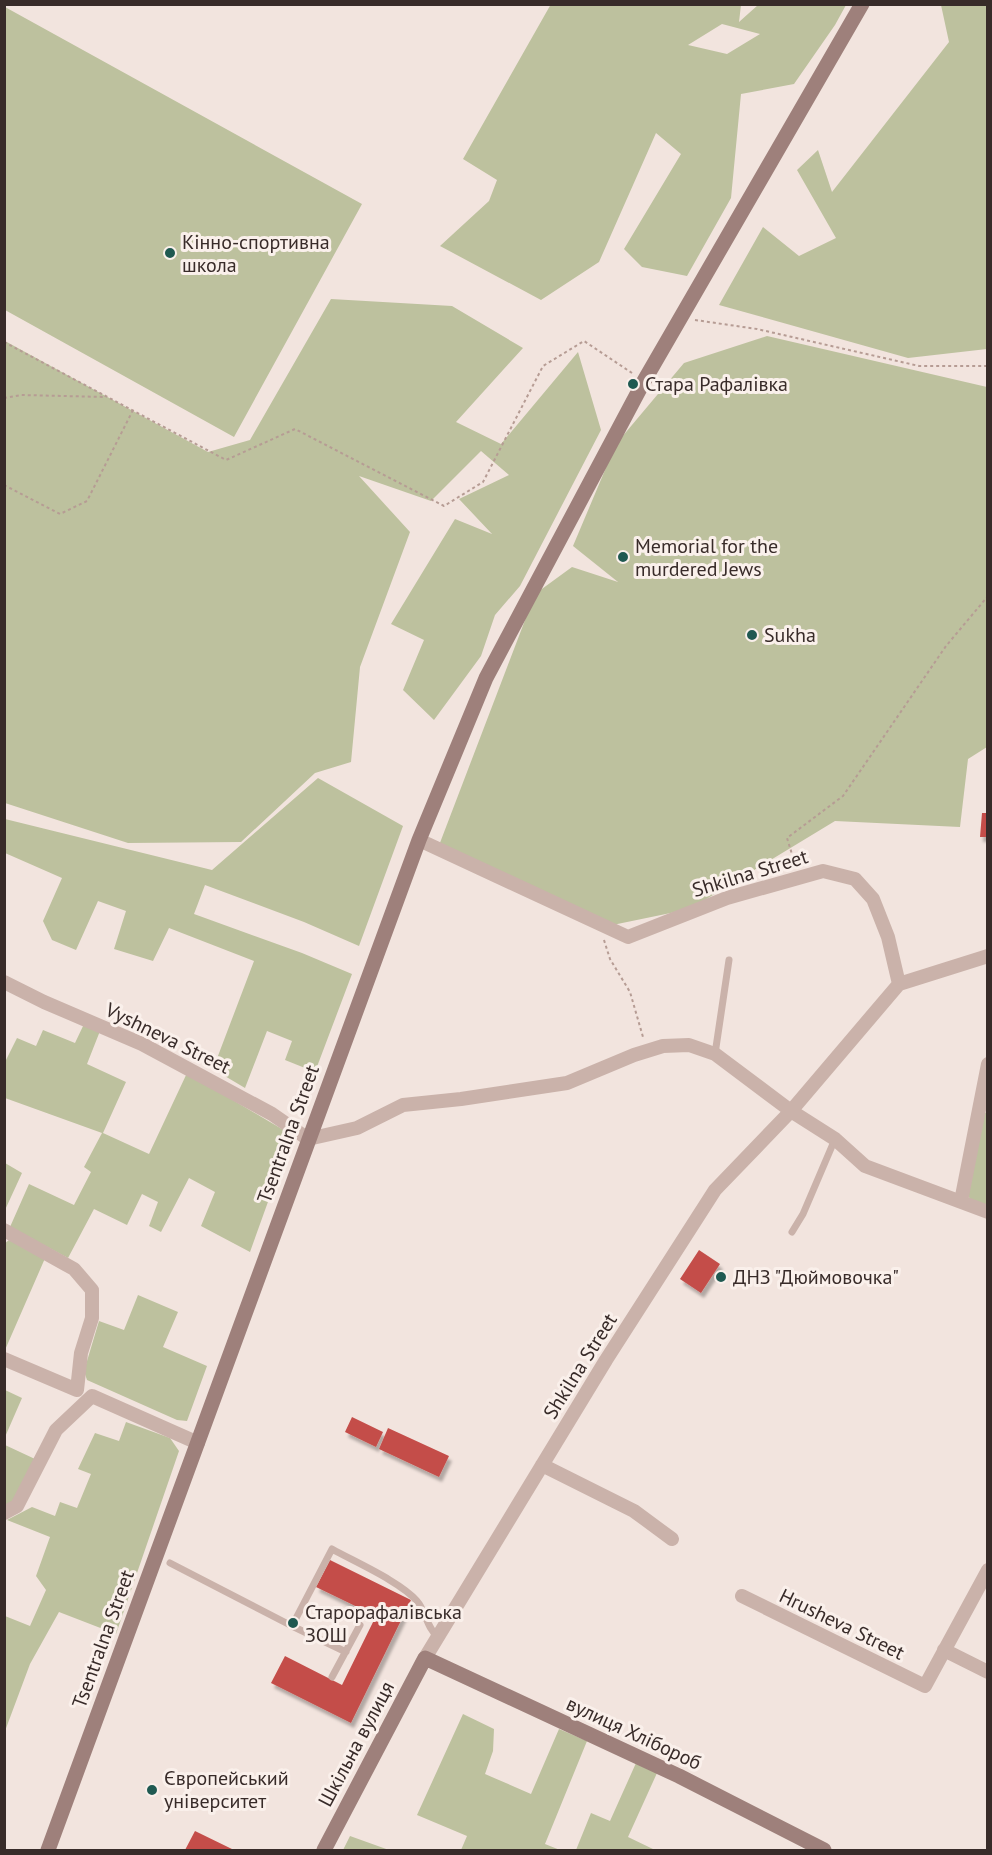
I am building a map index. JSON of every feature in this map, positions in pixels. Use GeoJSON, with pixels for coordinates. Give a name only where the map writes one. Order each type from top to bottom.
{"type":"FeatureCollection","features":[{"type":"Feature","properties":{"kind":"main road","name":"Tsentralna Street"},"geometry":{"type":"LineString","coordinates":[[48,1851],[419,840],[486,678],[644,381],[862,4]]}},
{"type":"Feature","properties":{"kind":"main road","name":"Шкільна вулиця"},"geometry":{"type":"LineString","coordinates":[[324,1851],[425,1658]]}},
{"type":"Feature","properties":{"kind":"main road","name":"вулиця Хлібороб"},"geometry":{"type":"LineString","coordinates":[[425,1658],[680,1776],[824,1851]]}},
{"type":"Feature","properties":{"kind":"street"},"geometry":{"type":"LineString","coordinates":[[419,840],[600,924]]}},
{"type":"Feature","properties":{"kind":"street","name":"Shkilna Street"},"geometry":{"type":"LineString","coordinates":[[425,1658],[606,1360],[715,1190],[791,1111],[899,984],[888,937],[873,899],[855,879],[823,871],[727,898],[628,937],[600,924]]}},
{"type":"Feature","properties":{"kind":"street"},"geometry":{"type":"LineString","coordinates":[[899,984],[987,956]]}},
{"type":"Feature","properties":{"kind":"street","name":"Vyshneva Street"},"geometry":{"type":"LineString","coordinates":[[4,982],[44,1002],[142,1044],[272,1114],[308,1139]]}},
{"type":"Feature","properties":{"kind":"street"},"geometry":{"type":"LineString","coordinates":[[308,1139],[357,1128],[403,1104],[461,1099],[567,1083],[634,1055],[663,1046],[689,1045],[715,1054],[791,1111],[835,1139],[865,1166],[987,1212]]}},
{"type":"Feature","properties":{"kind":"street"},"geometry":{"type":"LineString","coordinates":[[961,1201],[987,1064]]}},
{"type":"Feature","properties":{"kind":"street"},"geometry":{"type":"LineString","coordinates":[[4,1230],[74,1269],[92,1290],[92,1318],[81,1353],[78,1390]]}},
{"type":"Feature","properties":{"kind":"street"},"geometry":{"type":"LineString","coordinates":[[4,1359],[198,1443]]}},
{"type":"Feature","properties":{"kind":"street"},"geometry":{"type":"LineString","coordinates":[[4,1513],[17,1506],[56,1430],[92,1396]]}},
{"type":"Feature","properties":{"kind":"street"},"geometry":{"type":"LineString","coordinates":[[542,1465],[634,1511],[672,1539]]}},
{"type":"Feature","properties":{"kind":"street"},"geometry":{"type":"LineString","coordinates":[[987,1570],[944,1650],[987,1672]]}},
{"type":"Feature","properties":{"kind":"street","name":"Hrusheva Street"},"geometry":{"type":"LineString","coordinates":[[742,1596],[925,1686],[944,1650]]}},
{"type":"Feature","properties":{"kind":"lane"},"geometry":{"type":"LineString","coordinates":[[715,1054],[729,960]]}},
{"type":"Feature","properties":{"kind":"lane"},"geometry":{"type":"LineString","coordinates":[[792,1232],[803,1214],[835,1139]]}},
{"type":"Feature","properties":{"kind":"lane"},"geometry":{"type":"LineString","coordinates":[[292,1626],[332,1549],[402,1588],[418,1602],[431,1631],[438,1637]]}},
{"type":"Feature","properties":{"kind":"lane"},"geometry":{"type":"LineString","coordinates":[[170,1563],[345,1652]]}},
{"type":"Feature","properties":{"kind":"lane"},"geometry":{"type":"LineString","coordinates":[[332,1677],[360,1625]]}},
{"type":"Feature","properties":{"kind":"path"},"geometry":{"type":"LineString","coordinates":[[682,318],[757,329],[919,366],[987,366]]}},
{"type":"Feature","properties":{"kind":"path"},"geometry":{"type":"LineString","coordinates":[[4,342],[226,460],[295,429],[444,506],[483,482],[543,366],[584,341],[644,381]]}},
{"type":"Feature","properties":{"kind":"path"},"geometry":{"type":"LineString","coordinates":[[4,398],[21,395],[108,397]]}},
{"type":"Feature","properties":{"kind":"path"},"geometry":{"type":"LineString","coordinates":[[4,485],[60,514],[87,501],[133,410]]}},
{"type":"Feature","properties":{"kind":"path"},"geometry":{"type":"LineString","coordinates":[[799,878],[787,838],[843,796],[946,646],[987,596]]}},
{"type":"Feature","properties":{"kind":"path"},"geometry":{"type":"LineString","coordinates":[[600,924],[610,959],[630,992],[647,1051]]}},
{"type":"Feature","properties":{"kind":"green space"},"geometry":{"type":"Polygon","coordinates":[[[551,4],[741,5],[739,22],[758,5],[846,5],[835,25],[794,84],[741,94],[731,198],[687,276],[642,267],[624,249],[681,154],[656,133],[599,262],[541,300],[440,246],[489,201],[497,180],[463,159],[551,4]],[[722,24],[688,45],[727,54],[760,34],[722,24]]]}},
{"type":"Feature","properties":{"kind":"green space"},"geometry":{"type":"Polygon","coordinates":[[[941,5],[987,5],[987,349],[908,358],[719,305],[763,227],[799,256],[836,238],[797,170],[818,150],[832,192],[949,42],[941,5]]]}},
{"type":"Feature","properties":{"kind":"green space","name":"Кінно-спортивна школа"},"geometry":{"type":"Polygon","coordinates":[[[5,7],[362,204],[234,437],[5,310],[5,7]]]}},
{"type":"Feature","properties":{"kind":"green space"},"geometry":{"type":"Polygon","coordinates":[[[331,299],[452,306],[523,348],[456,422],[501,444],[578,352],[601,430],[520,586],[495,615],[481,656],[434,720],[403,690],[424,640],[391,624],[455,519],[492,534],[459,499],[509,475],[481,451],[431,501],[359,476],[410,532],[360,667],[351,762],[315,773],[241,842],[128,843],[5,803],[5,341],[208,452],[250,440],[331,299]]]}},
{"type":"Feature","properties":{"kind":"green space"},"geometry":{"type":"Polygon","coordinates":[[[767,336],[987,387],[987,747],[968,759],[960,827],[835,821],[690,909],[598,928],[438,848],[535,594],[572,567],[618,582],[573,546],[616,444],[684,363],[767,336]]]}},
{"type":"Feature","properties":{"kind":"green space"},"geometry":{"type":"Polygon","coordinates":[[[318,778],[403,826],[359,946],[304,922],[205,885],[194,914],[302,953],[352,974],[315,1072],[285,1060],[292,1041],[267,1031],[245,1088],[213,1069],[254,961],[169,928],[153,961],[114,949],[126,911],[98,901],[76,950],[52,940],[43,921],[62,878],[5,853],[5,819],[212,870],[318,778]]]}},
{"type":"Feature","properties":{"kind":"green space"},"geometry":{"type":"Polygon","coordinates":[[[84,1024],[100,1031],[87,1064],[126,1082],[103,1133],[149,1154],[187,1073],[292,1135],[250,1252],[201,1226],[215,1192],[189,1178],[161,1232],[149,1226],[158,1202],[142,1194],[127,1225],[94,1209],[68,1258],[10,1227],[29,1184],[74,1205],[91,1172],[84,1167],[102,1133],[5,1098],[4,1064],[17,1038],[36,1046],[43,1030],[75,1043],[84,1024]]]}},
{"type":"Feature","properties":{"kind":"green space"},"geometry":{"type":"Polygon","coordinates":[[[984,1112],[988,1114],[987,1206],[970,1199],[967,1194],[984,1112]]]}},
{"type":"Feature","properties":{"kind":"green space"},"geometry":{"type":"Polygon","coordinates":[[[5,1163],[22,1173],[5,1210],[5,1163]]]}},
{"type":"Feature","properties":{"kind":"green space"},"geometry":{"type":"Polygon","coordinates":[[[9,1240],[46,1256],[5,1350],[4,1244],[9,1240]]]}},
{"type":"Feature","properties":{"kind":"green space"},"geometry":{"type":"Polygon","coordinates":[[[138,1295],[178,1312],[163,1347],[207,1366],[187,1421],[177,1420],[87,1380],[84,1371],[99,1321],[124,1330],[138,1295]]]}},
{"type":"Feature","properties":{"kind":"green space"},"geometry":{"type":"Polygon","coordinates":[[[5,1390],[22,1398],[5,1437],[5,1390]]]}},
{"type":"Feature","properties":{"kind":"green space"},"geometry":{"type":"Polygon","coordinates":[[[126,1422],[170,1438],[179,1451],[116,1634],[59,1612],[30,1664],[5,1731],[5,1616],[30,1626],[46,1590],[36,1576],[50,1537],[7,1520],[32,1507],[55,1516],[60,1502],[77,1508],[91,1474],[78,1469],[95,1433],[119,1441],[126,1422]]]}},
{"type":"Feature","properties":{"kind":"green space"},"geometry":{"type":"Polygon","coordinates":[[[5,1445],[35,1459],[10,1506],[5,1508],[5,1445]]]}},
{"type":"Feature","properties":{"kind":"green space"},"geometry":{"type":"Polygon","coordinates":[[[463,1714],[494,1729],[493,1751],[485,1774],[531,1794],[559,1729],[587,1741],[545,1844],[560,1850],[461,1850],[467,1836],[417,1815],[463,1714]]]}},
{"type":"Feature","properties":{"kind":"green space"},"geometry":{"type":"Polygon","coordinates":[[[636,1763],[657,1773],[628,1837],[655,1850],[576,1850],[591,1813],[610,1821],[636,1763]]]}},
{"type":"Feature","properties":{"kind":"green space"},"geometry":{"type":"Polygon","coordinates":[[[350,1836],[389,1850],[343,1850],[350,1836]]]}},
{"type":"Feature","properties":{"kind":"building"},"geometry":{"type":"Polygon","coordinates":[[[982,813],[988,813],[988,837],[980,837],[982,813]]]}},
{"type":"Feature","properties":{"kind":"building"},"geometry":{"type":"Polygon","coordinates":[[[699,1250],[720,1264],[701,1293],[680,1279],[699,1250]]]}},
{"type":"Feature","properties":{"kind":"building"},"geometry":{"type":"Polygon","coordinates":[[[352,1417],[383,1432],[376,1447],[345,1432],[352,1417]]]}},
{"type":"Feature","properties":{"kind":"building"},"geometry":{"type":"Polygon","coordinates":[[[388,1428],[449,1456],[439,1477],[379,1449],[388,1428]]]}},
{"type":"Feature","properties":{"kind":"building"},"geometry":{"type":"Polygon","coordinates":[[[330,1560],[411,1600],[351,1723],[271,1683],[285,1656],[342,1685],[376,1616],[316,1587],[330,1560]]]}},
{"type":"Feature","properties":{"kind":"building","name":"Європейський університет"},"geometry":{"type":"Polygon","coordinates":[[[195,1831],[234,1850],[185,1850],[195,1831]]]}},
{"type":"Feature","properties":{"kind":"place","name":"Кінно-спортивна школа"},"geometry":{"type":"Point","coordinates":[170,253]}},
{"type":"Feature","properties":{"kind":"place","name":"Стара Рафалівка"},"geometry":{"type":"Point","coordinates":[633,384]}},
{"type":"Feature","properties":{"kind":"place","name":"Memorial for the murdered Jews"},"geometry":{"type":"Point","coordinates":[623,557]}},
{"type":"Feature","properties":{"kind":"place","name":"Sukha"},"geometry":{"type":"Point","coordinates":[752,635]}},
{"type":"Feature","properties":{"kind":"place","name":"ДНЗ \"Дюймовочка\""},"geometry":{"type":"Point","coordinates":[721,1277]}},
{"type":"Feature","properties":{"kind":"place","name":"Старорафалівська ЗОШ"},"geometry":{"type":"Point","coordinates":[293,1623]}},
{"type":"Feature","properties":{"kind":"place","name":"Європейський університет"},"geometry":{"type":"Point","coordinates":[152,1790]}}]}
